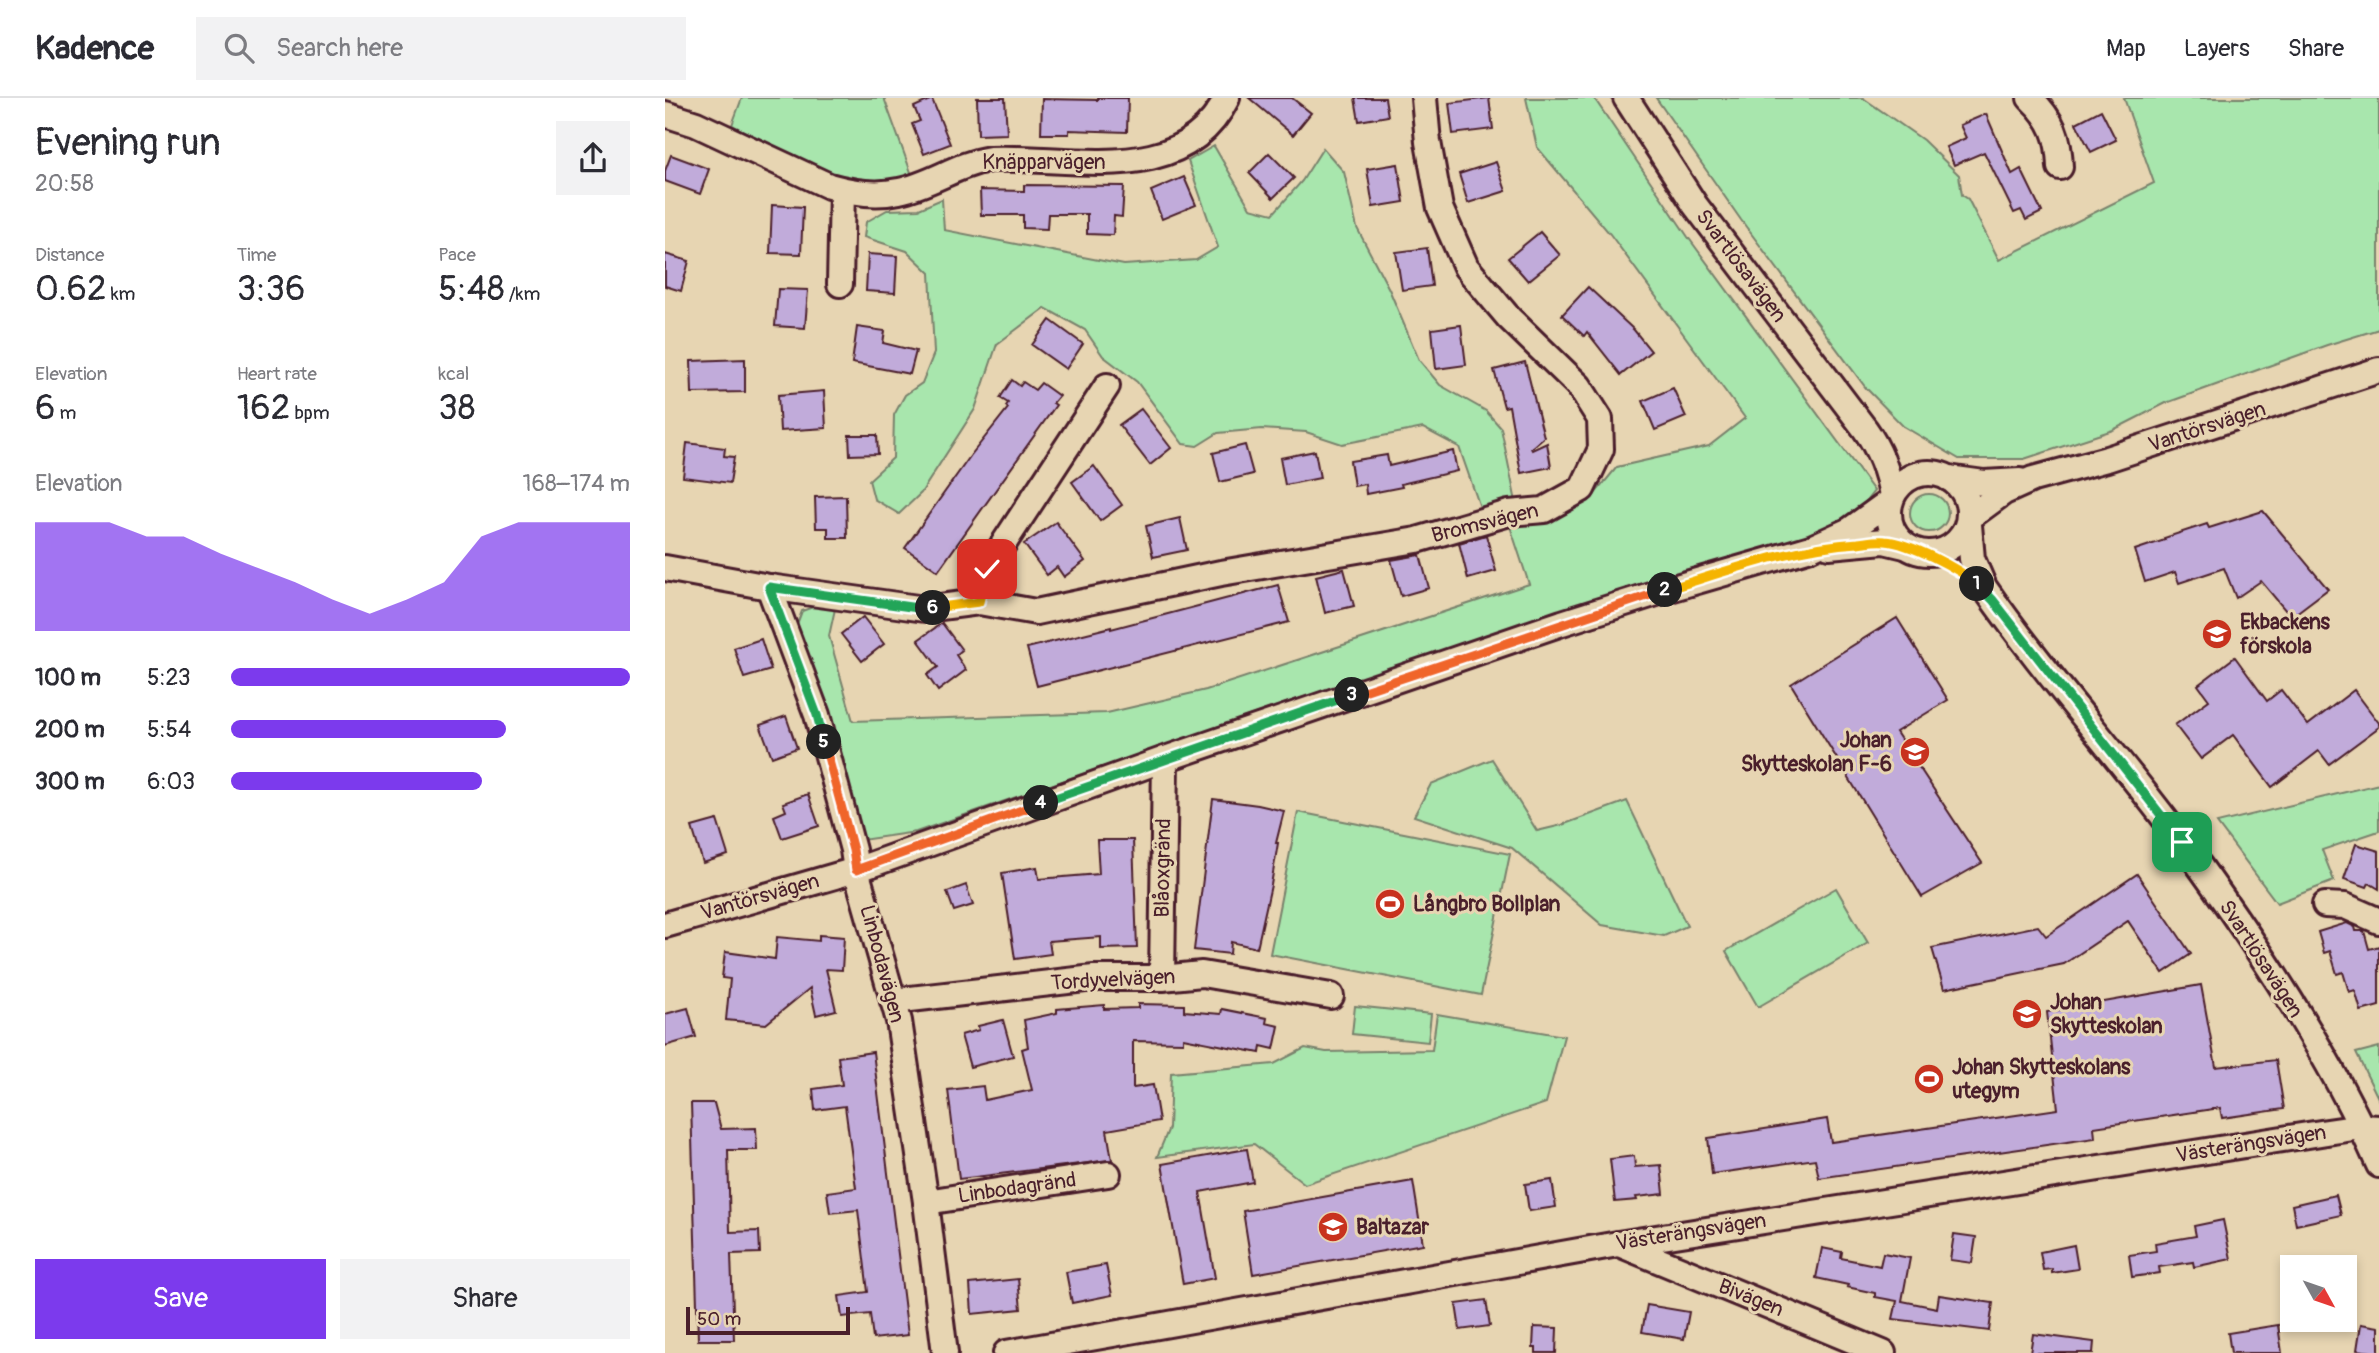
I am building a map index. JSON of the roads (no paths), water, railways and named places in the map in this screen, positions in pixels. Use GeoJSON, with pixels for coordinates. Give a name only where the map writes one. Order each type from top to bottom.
{"type":"FeatureCollection","features":[{"type":"Feature","properties":{"kind":"street","name":"Knäpparvägen"},"geometry":{"type":"LineString","coordinates":[[665,114],[696,124],[829,186],[842,190],[884,193],[900,191],[964,165],[990,159],[1116,162],[1142,160],[1172,151],[1197,136],[1211,122],[1227,98]]}},
{"type":"Feature","properties":{"kind":"street","name":"Bromsvägen"},"geometry":{"type":"LineString","coordinates":[[665,568],[769,587],[925,609],[979,602],[1036,611],[1221,573],[1417,540],[1509,513],[1544,510],[1582,489],[1601,449],[1599,419],[1579,386],[1509,318],[1466,267],[1440,208],[1428,142],[1424,98]]}},
{"type":"Feature","properties":{"kind":"street","name":"Svartlösavägen"},"geometry":{"type":"LineString","coordinates":[[1626,98],[1695,205],[1865,429],[1881,455],[1888,474],[1891,499]]}},
{"type":"Feature","properties":{"kind":"street"},"geometry":{"type":"LineString","coordinates":[[2030,98],[2042,109],[2059,141],[2060,167]]}},
{"type":"Feature","properties":{"kind":"street"},"geometry":{"type":"LineString","coordinates":[[840,284],[842,190]]}},
{"type":"Feature","properties":{"kind":"street","name":"Vantörsvägen"},"geometry":{"type":"LineString","coordinates":[[1969,521],[2004,492],[2033,479],[2107,459],[2379,370]]}},
{"type":"Feature","properties":{"kind":"street"},"geometry":{"type":"LineString","coordinates":[[979,602],[987,569],[1107,386]]}},
{"type":"Feature","properties":{"kind":"street","name":"Svartlösavägen"},"geometry":{"type":"LineString","coordinates":[[1865,429],[1905,461],[1942,476]]}},
{"type":"Feature","properties":{"kind":"street"},"geometry":{"type":"LineString","coordinates":[[1922,474],[1942,476],[1958,486],[1966,497],[1969,521],[1954,545],[1930,554],[1911,548],[1896,536],[1891,524],[1891,499],[1909,478],[1922,474]]}},
{"type":"Feature","properties":{"kind":"street","name":"Vantörsvägen"},"geometry":{"type":"LineString","coordinates":[[1942,476],[1984,483],[2033,479]]}},
{"type":"Feature","properties":{"kind":"street","name":"Vantörsvägen"},"geometry":{"type":"LineString","coordinates":[[665,925],[856,870],[1165,759],[1562,623],[1811,548],[1850,530],[1891,499]]}},
{"type":"Feature","properties":{"kind":"street","name":"Svartlösavägen"},"geometry":{"type":"LineString","coordinates":[[1969,521],[1972,559],[1984,587],[2182,842],[2235,918],[2280,984],[2370,1128],[2379,1165]]}},
{"type":"Feature","properties":{"kind":"street","name":"Vantörsvägen"},"geometry":{"type":"LineString","coordinates":[[1811,548],[1884,541],[1911,548]]}},
{"type":"Feature","properties":{"kind":"street","name":"Svartlösavägen"},"geometry":{"type":"LineString","coordinates":[[1911,548],[1957,569],[1993,600]]}},
{"type":"Feature","properties":{"kind":"street","name":"Linbodavägen"},"geometry":{"type":"LineString","coordinates":[[769,587],[817,715],[856,870],[899,1021],[926,1202],[944,1353]]}},
{"type":"Feature","properties":{"kind":"street","name":"Blåoxgränd"},"geometry":{"type":"LineString","coordinates":[[1162,978],[1165,759]]}},
{"type":"Feature","properties":{"kind":"street"},"geometry":{"type":"LineString","coordinates":[[2325,905],[2345,906],[2379,921]]}},
{"type":"Feature","properties":{"kind":"street","name":"Tordyvelvägen"},"geometry":{"type":"LineString","coordinates":[[893,1000],[1094,978],[1162,978],[1202,974],[1331,996]]}},
{"type":"Feature","properties":{"kind":"street","name":"Västerängsvägen"},"geometry":{"type":"LineString","coordinates":[[1006,1353],[1618,1244],[2370,1128]]}},
{"type":"Feature","properties":{"kind":"street","name":"Linbodagränd"},"geometry":{"type":"LineString","coordinates":[[926,1202],[1108,1174]]}},
{"type":"Feature","properties":{"kind":"street","name":"Bivägen"},"geometry":{"type":"LineString","coordinates":[[1618,1244],[1884,1353]]}},
{"type":"Feature","properties":{"kind":"place","name":"Ekbackens förskola"},"geometry":{"type":"Point","coordinates":[2217,634]}},
{"type":"Feature","properties":{"kind":"place","name":"Johan Skytteskolan F-6"},"geometry":{"type":"Point","coordinates":[1915,752]}},
{"type":"Feature","properties":{"kind":"place","name":"Långbro Bollplan"},"geometry":{"type":"Point","coordinates":[1390,904]}},
{"type":"Feature","properties":{"kind":"place","name":"Johan Skytteskolan"},"geometry":{"type":"Point","coordinates":[2027,1014]}},
{"type":"Feature","properties":{"kind":"place","name":"Johan Skytteskolans utegym"},"geometry":{"type":"Point","coordinates":[1929,1079]}},
{"type":"Feature","properties":{"kind":"place","name":"Baltazar"},"geometry":{"type":"Point","coordinates":[1333,1227]}}]}
